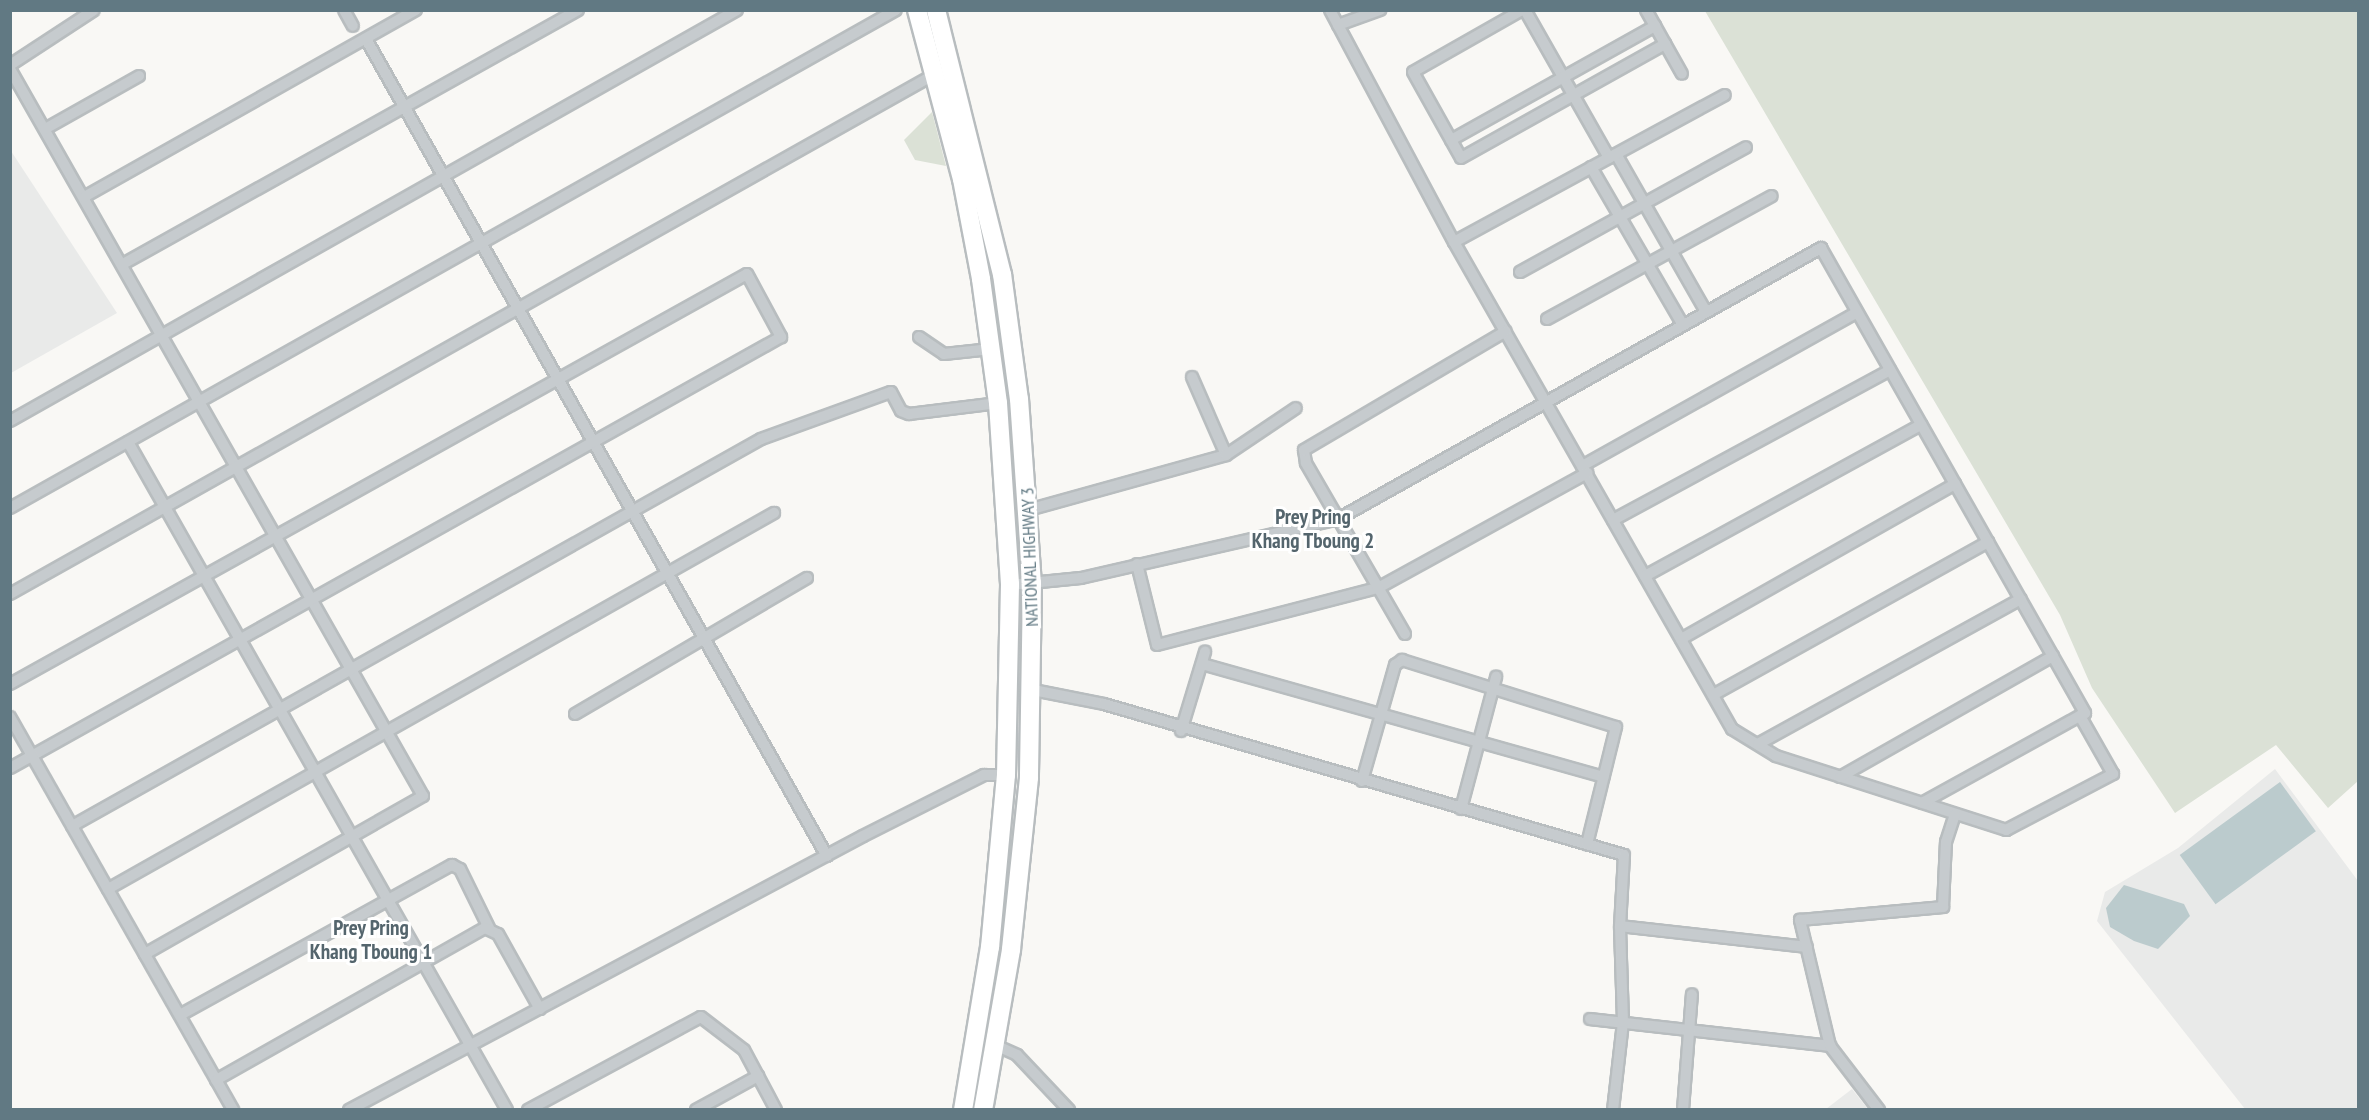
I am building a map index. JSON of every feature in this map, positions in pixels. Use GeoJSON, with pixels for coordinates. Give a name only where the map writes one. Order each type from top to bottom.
{"type":"FeatureCollection","features":[{"type":"Feature","properties":{"kind":"highway","name":"NATIONAL HIGHWAY 3"},"geometry":{"type":"LineString","coordinates":[[916,10],[935,74],[967,202],[998,403],[1011,585],[1006,775],[990,947],[963,1110]]}},
{"type":"Feature","properties":{"kind":"highway","name":"NATIONAL HIGHWAY 3"},"geometry":{"type":"LineString","coordinates":[[936,10],[1002,274],[1029,510],[1033,690],[1014,930],[983,1110]]}},
{"type":"Feature","properties":{"kind":"street"},"geometry":{"type":"LineString","coordinates":[[94,10],[10,67],[423,796],[145,954]]}},
{"type":"Feature","properties":{"kind":"street"},"geometry":{"type":"LineString","coordinates":[[344,10],[353,26]]}},
{"type":"Feature","properties":{"kind":"street"},"geometry":{"type":"LineString","coordinates":[[84,197],[416,10]]}},
{"type":"Feature","properties":{"kind":"street"},"geometry":{"type":"LineString","coordinates":[[123,264],[578,10]]}},
{"type":"Feature","properties":{"kind":"street"},"geometry":{"type":"LineString","coordinates":[[10,421],[443,177],[718,15],[737,10]]}},
{"type":"Feature","properties":{"kind":"street"},"geometry":{"type":"LineString","coordinates":[[10,508],[896,10]]}},
{"type":"Feature","properties":{"kind":"street"},"geometry":{"type":"LineString","coordinates":[[1330,10],[1454,242],[1732,729],[1758,744],[1840,777],[2010,829],[2113,774],[2080,716]]}},
{"type":"Feature","properties":{"kind":"street"},"geometry":{"type":"LineString","coordinates":[[1338,25],[1380,10]]}},
{"type":"Feature","properties":{"kind":"street"},"geometry":{"type":"LineString","coordinates":[[1665,44],[1573,95],[1461,158],[1413,72],[1523,10],[1573,95],[1644,204],[1706,312]]}},
{"type":"Feature","properties":{"kind":"street"},"geometry":{"type":"LineString","coordinates":[[1646,10],[1682,74]]}},
{"type":"Feature","properties":{"kind":"street"},"geometry":{"type":"LineString","coordinates":[[1450,140],[1654,26]]}},
{"type":"Feature","properties":{"kind":"street"},"geometry":{"type":"LineString","coordinates":[[366,39],[664,575],[826,856]]}},
{"type":"Feature","properties":{"kind":"street"},"geometry":{"type":"LineString","coordinates":[[10,594],[236,466],[519,312],[935,74]]}},
{"type":"Feature","properties":{"kind":"street"},"geometry":{"type":"LineString","coordinates":[[45,129],[139,76]]}},
{"type":"Feature","properties":{"kind":"street"},"geometry":{"type":"LineString","coordinates":[[1454,242],[1725,95]]}},
{"type":"Feature","properties":{"kind":"street"},"geometry":{"type":"LineString","coordinates":[[1520,272],[1746,147]]}},
{"type":"Feature","properties":{"kind":"street"},"geometry":{"type":"LineString","coordinates":[[1591,167],[1683,325]]}},
{"type":"Feature","properties":{"kind":"street"},"geometry":{"type":"LineString","coordinates":[[1547,319],[1772,196]]}},
{"type":"Feature","properties":{"kind":"street"},"geometry":{"type":"LineString","coordinates":[[1011,585],[1137,564],[1338,519],[1545,399],[1821,248],[2085,713],[1922,803]]}},
{"type":"Feature","properties":{"kind":"street"},"geometry":{"type":"LineString","coordinates":[[10,684],[747,274],[781,337],[313,601],[10,768]]}},
{"type":"Feature","properties":{"kind":"street"},"geometry":{"type":"LineString","coordinates":[[1137,564],[1157,645],[1378,588],[1857,312]]}},
{"type":"Feature","properties":{"kind":"street"},"geometry":{"type":"LineString","coordinates":[[1405,634],[1306,463],[1304,450],[1312,440],[1506,331]]}},
{"type":"Feature","properties":{"kind":"street"},"geometry":{"type":"LineString","coordinates":[[919,337],[944,354],[991,349]]}},
{"type":"Feature","properties":{"kind":"street"},"geometry":{"type":"LineString","coordinates":[[1613,520],[1890,370]]}},
{"type":"Feature","properties":{"kind":"street"},"geometry":{"type":"LineString","coordinates":[[1192,377],[1226,455]]}},
{"type":"Feature","properties":{"kind":"street"},"geometry":{"type":"LineString","coordinates":[[72,826],[628,510],[761,439],[891,392],[901,411],[909,414],[998,403]]}},
{"type":"Feature","properties":{"kind":"street"},"geometry":{"type":"LineString","coordinates":[[1029,510],[1226,455],[1296,408]]}},
{"type":"Feature","properties":{"kind":"street"},"geometry":{"type":"LineString","coordinates":[[1645,576],[1921,424]]}},
{"type":"Feature","properties":{"kind":"street"},"geometry":{"type":"LineString","coordinates":[[128,442],[507,1110]]}},
{"type":"Feature","properties":{"kind":"street"},"geometry":{"type":"LineString","coordinates":[[1681,639],[1955,484]]}},
{"type":"Feature","properties":{"kind":"street"},"geometry":{"type":"LineString","coordinates":[[108,889],[774,513]]}},
{"type":"Feature","properties":{"kind":"street"},"geometry":{"type":"LineString","coordinates":[[1713,695],[1988,542]]}},
{"type":"Feature","properties":{"kind":"street"},"geometry":{"type":"LineString","coordinates":[[575,714],[807,578]]}},
{"type":"Feature","properties":{"kind":"street"},"geometry":{"type":"LineString","coordinates":[[1758,744],[2021,599]]}},
{"type":"Feature","properties":{"kind":"street"},"geometry":{"type":"LineString","coordinates":[[1181,731],[1205,652]]}},
{"type":"Feature","properties":{"kind":"street"},"geometry":{"type":"LineString","coordinates":[[1840,777],[2053,656]]}},
{"type":"Feature","properties":{"kind":"street"},"geometry":{"type":"LineString","coordinates":[[1362,782],[1397,661],[1616,727],[1587,844]]}},
{"type":"Feature","properties":{"kind":"street"},"geometry":{"type":"LineString","coordinates":[[1202,664],[1481,740],[1603,777]]}},
{"type":"Feature","properties":{"kind":"street"},"geometry":{"type":"LineString","coordinates":[[1461,809],[1496,676]]}},
{"type":"Feature","properties":{"kind":"street"},"geometry":{"type":"LineString","coordinates":[[1033,690],[1104,704],[1181,731],[1587,844],[1627,858],[1620,926],[1623,1022],[1613,1110]]}},
{"type":"Feature","properties":{"kind":"street"},"geometry":{"type":"LineString","coordinates":[[10,717],[233,1110]]}},
{"type":"Feature","properties":{"kind":"street"},"geometry":{"type":"LineString","coordinates":[[349,1110],[826,856],[984,775],[1006,775]]}},
{"type":"Feature","properties":{"kind":"street"},"geometry":{"type":"LineString","coordinates":[[1879,1110],[1830,1046],[1800,920],[1943,906],[1946,842],[1955,814]]}},
{"type":"Feature","properties":{"kind":"street"},"geometry":{"type":"LineString","coordinates":[[180,1015],[457,866],[489,928],[540,1009]]}},
{"type":"Feature","properties":{"kind":"street"},"geometry":{"type":"LineString","coordinates":[[1620,926],[1807,947]]}},
{"type":"Feature","properties":{"kind":"street"},"geometry":{"type":"LineString","coordinates":[[216,1080],[489,928]]}},
{"type":"Feature","properties":{"kind":"street"},"geometry":{"type":"LineString","coordinates":[[1683,1110],[1692,994]]}},
{"type":"Feature","properties":{"kind":"street"},"geometry":{"type":"LineString","coordinates":[[528,1110],[701,1017],[744,1050],[776,1110]]}},
{"type":"Feature","properties":{"kind":"street"},"geometry":{"type":"LineString","coordinates":[[1590,1019],[1830,1046]]}},
{"type":"Feature","properties":{"kind":"street"},"geometry":{"type":"LineString","coordinates":[[995,1045],[1017,1055],[1069,1110]]}},
{"type":"Feature","properties":{"kind":"street"},"geometry":{"type":"LineString","coordinates":[[696,1110],[758,1076]]}},
{"type":"Feature","properties":{"kind":"shaded area"},"geometry":{"type":"Polygon","coordinates":[[[1705,11],[2358,11],[2358,781],[2328,808],[2276,745],[2175,813],[2092,688],[2060,615],[1705,11]]]}},
{"type":"Feature","properties":{"kind":"shaded area"},"geometry":{"type":"Polygon","coordinates":[[[932,112],[946,166],[915,160],[904,140],[932,112]]]}},
{"type":"Feature","properties":{"kind":"shaded area"},"geometry":{"type":"Polygon","coordinates":[[[11,151],[117,313],[10,373],[11,151]]]}},
{"type":"Feature","properties":{"kind":"shaded area"},"geometry":{"type":"Polygon","coordinates":[[[2275,769],[2358,881],[2358,1109],[2245,1109],[2097,921],[2105,892],[2178,848],[2275,769]]]}},
{"type":"Feature","properties":{"kind":"shaded area"},"geometry":{"type":"Polygon","coordinates":[[[2280,782],[2316,831],[2216,904],[2180,855],[2280,782]]]}},
{"type":"Feature","properties":{"kind":"shaded area"},"geometry":{"type":"Polygon","coordinates":[[[2124,885],[2184,904],[2190,916],[2158,949],[2134,941],[2110,927],[2106,908],[2124,885]]]}},
{"type":"Feature","properties":{"kind":"shaded area"},"geometry":{"type":"Polygon","coordinates":[[[1852,1089],[1868,1109],[1826,1109],[1852,1089]]]}},
{"type":"Feature","properties":{"kind":"district","name":"Prey Pring Khang Tboung 2"},"geometry":{"type":"Point","coordinates":[1313,529]}},
{"type":"Feature","properties":{"kind":"district","name":"Prey Pring Khang Tboung 1"},"geometry":{"type":"Point","coordinates":[371,940]}}]}
